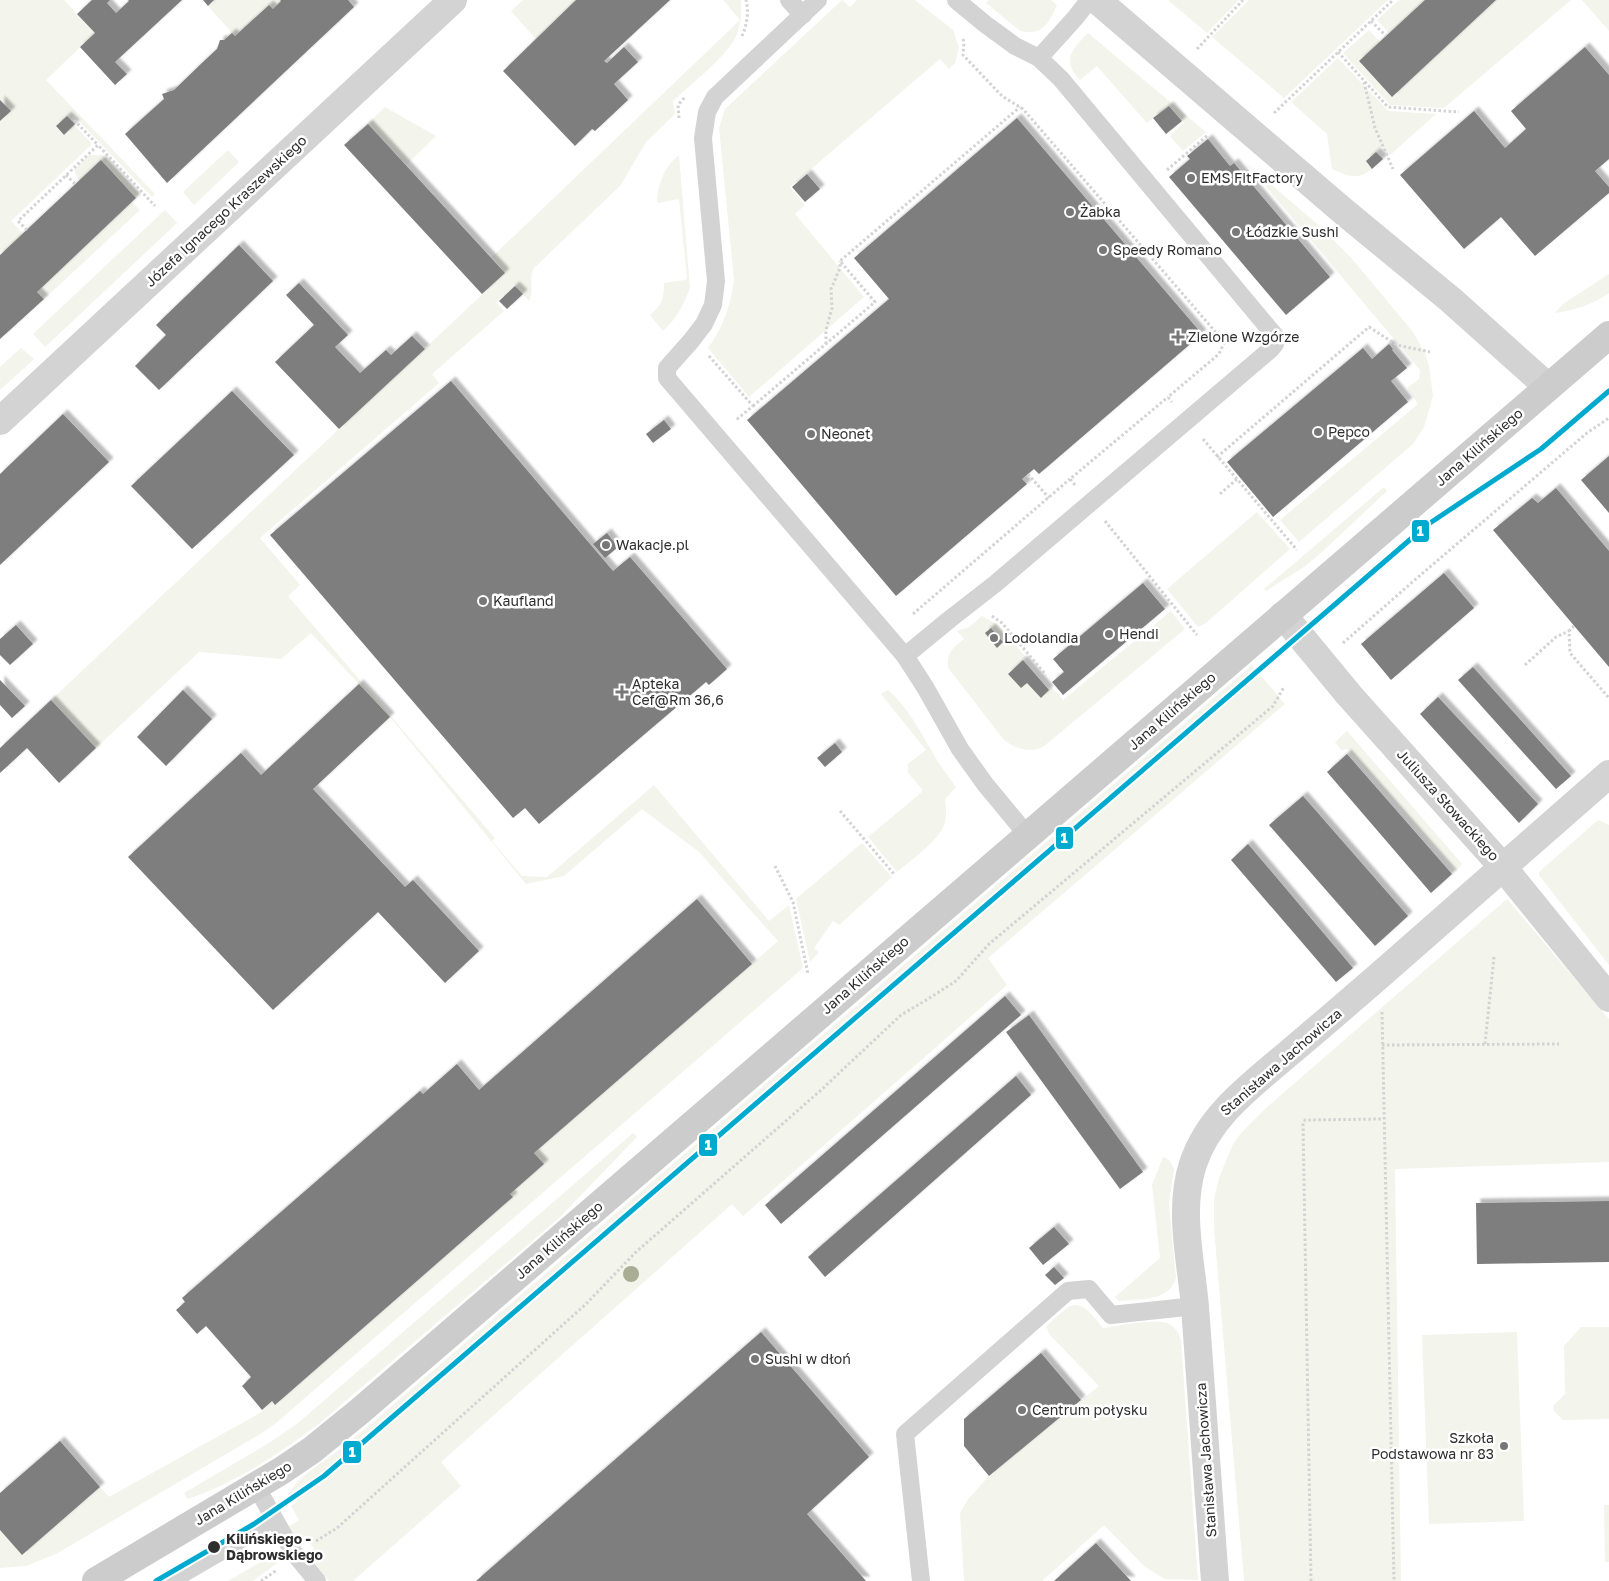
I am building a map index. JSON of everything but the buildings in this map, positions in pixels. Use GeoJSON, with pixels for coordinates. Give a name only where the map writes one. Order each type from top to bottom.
{"type":"FeatureCollection","features":[{"type":"Feature","properties":{"kind":"street","name":"Józefa Ignacego Kraszewskiego"},"geometry":{"type":"LineString","coordinates":[[0,422],[453,0]]}},
{"type":"Feature","properties":{"kind":"street"},"geometry":{"type":"LineString","coordinates":[[1097,0],[1450,300],[1548,387]]}},
{"type":"Feature","properties":{"kind":"street","name":"Jana Kilińskiego"},"geometry":{"type":"LineString","coordinates":[[95,1581],[256,1486],[304,1455],[360,1411],[1609,335]]}},
{"type":"Feature","properties":{"kind":"street","name":"Juliusza Słowackiego"},"geometry":{"type":"LineString","coordinates":[[1283,615],[1502,866],[1609,998]]}},
{"type":"Feature","properties":{"kind":"street","name":"Stanisława Jachowicza"},"geometry":{"type":"LineString","coordinates":[[1214,1581],[1186,1194],[1192,1165],[1202,1141],[1218,1118],[1240,1095],[1380,976],[1502,866],[1609,774]]}},
{"type":"Feature","properties":{"kind":"lane"},"geometry":{"type":"LineString","coordinates":[[789,0],[802,14]]}},
{"type":"Feature","properties":{"kind":"lane"},"geometry":{"type":"LineString","coordinates":[[818,0],[715,98],[707,112],[702,138],[716,281],[713,305],[704,324],[694,338],[667,368],[668,378],[905,656],[960,749],[984,784],[1028,836]]}},
{"type":"Feature","properties":{"kind":"lane"},"geometry":{"type":"LineString","coordinates":[[905,656],[1271,349],[1276,337],[1061,79],[1039,58],[1015,46],[956,0]]}},
{"type":"Feature","properties":{"kind":"lane"},"geometry":{"type":"LineString","coordinates":[[1039,58],[1089,0]]}},
{"type":"Feature","properties":{"kind":"lane"},"geometry":{"type":"LineString","coordinates":[[921,1581],[905,1434],[1068,1291],[1089,1289],[1111,1315],[1195,1306]]}},
{"type":"Feature","properties":{"kind":"lane"},"geometry":{"type":"LineString","coordinates":[[256,1486],[270,1514],[296,1556],[318,1581]]}},
{"type":"Feature","properties":{"kind":"lane"},"geometry":{"type":"LineString","coordinates":[[170,1581],[258,1530],[268,1520],[270,1514]]}},
{"type":"Feature","properties":{"kind":"path"},"geometry":{"type":"LineString","coordinates":[[738,44],[745,30],[748,15],[746,0]]}},
{"type":"Feature","properties":{"kind":"path"},"geometry":{"type":"LineString","coordinates":[[1179,70],[1243,0]]}},
{"type":"Feature","properties":{"kind":"path"},"geometry":{"type":"LineString","coordinates":[[1253,134],[1393,0]]}},
{"type":"Feature","properties":{"kind":"path"},"geometry":{"type":"LineString","coordinates":[[1371,21],[1386,36]]}},
{"type":"Feature","properties":{"kind":"path"},"geometry":{"type":"LineString","coordinates":[[961,36],[964,42],[963,55],[1002,96],[1020,107],[1224,343],[1219,354],[1168,397],[1297,550]]}},
{"type":"Feature","properties":{"kind":"path"},"geometry":{"type":"LineString","coordinates":[[1338,52],[1388,107],[1459,112]]}},
{"type":"Feature","properties":{"kind":"path"},"geometry":{"type":"LineString","coordinates":[[1363,80],[1375,128],[1392,169]]}},
{"type":"Feature","properties":{"kind":"path"},"geometry":{"type":"LineString","coordinates":[[680,122],[678,105],[692,91]]}},
{"type":"Feature","properties":{"kind":"path"},"geometry":{"type":"LineString","coordinates":[[826,344],[826,330],[832,308],[831,289],[840,268],[840,261],[1020,107]]}},
{"type":"Feature","properties":{"kind":"path"},"geometry":{"type":"LineString","coordinates":[[74,122],[155,206]]}},
{"type":"Feature","properties":{"kind":"path"},"geometry":{"type":"LineString","coordinates":[[1150,186],[1212,131]]}},
{"type":"Feature","properties":{"kind":"path"},"geometry":{"type":"LineString","coordinates":[[27,230],[18,220],[98,145]]}},
{"type":"Feature","properties":{"kind":"path"},"geometry":{"type":"LineString","coordinates":[[66,175],[75,184]]}},
{"type":"Feature","properties":{"kind":"path"},"geometry":{"type":"LineString","coordinates":[[736,421],[876,302],[840,261]]}},
{"type":"Feature","properties":{"kind":"path"},"geometry":{"type":"LineString","coordinates":[[1217,457],[1370,327],[1397,345],[1430,352]]}},
{"type":"Feature","properties":{"kind":"path"},"geometry":{"type":"LineString","coordinates":[[694,338],[753,406]]}},
{"type":"Feature","properties":{"kind":"path"},"geometry":{"type":"LineString","coordinates":[[1323,663],[1335,650],[1372,620],[1417,578],[1587,433],[1609,418]]}},
{"type":"Feature","properties":{"kind":"path"},"geometry":{"type":"LineString","coordinates":[[1028,474],[1049,498]]}},
{"type":"Feature","properties":{"kind":"path"},"geometry":{"type":"LineString","coordinates":[[888,636],[1070,480]]}},
{"type":"Feature","properties":{"kind":"path"},"geometry":{"type":"LineString","coordinates":[[1220,494],[1237,480]]}},
{"type":"Feature","properties":{"kind":"path"},"geometry":{"type":"LineString","coordinates":[[957,576],[989,614],[1002,623],[1046,675]]}},
{"type":"Feature","properties":{"kind":"path"},"geometry":{"type":"LineString","coordinates":[[1179,615],[1197,635]]}},
{"type":"Feature","properties":{"kind":"path"},"geometry":{"type":"LineString","coordinates":[[1525,665],[1556,637],[1574,626]]}},
{"type":"Feature","properties":{"kind":"path"},"geometry":{"type":"LineString","coordinates":[[1568,631],[1570,653],[1609,698]]}},
{"type":"Feature","properties":{"kind":"path"},"geometry":{"type":"LineString","coordinates":[[296,1556],[337,1528],[586,1304],[636,1252],[820,1091],[901,1015],[956,981],[989,944],[1273,706],[1284,687]]}},
{"type":"Feature","properties":{"kind":"path"},"geometry":{"type":"LineString","coordinates":[[840,811],[894,874]]}},
{"type":"Feature","properties":{"kind":"path"},"geometry":{"type":"LineString","coordinates":[[775,866],[793,902],[808,974]]}},
{"type":"Feature","properties":{"kind":"path"},"geometry":{"type":"LineString","coordinates":[[1485,1044],[1494,957]]}},
{"type":"Feature","properties":{"kind":"path"},"geometry":{"type":"LineString","coordinates":[[1382,1008],[1394,1581]]}},
{"type":"Feature","properties":{"kind":"path"},"geometry":{"type":"LineString","coordinates":[[1382,1045],[1559,1044]]}},
{"type":"Feature","properties":{"kind":"path"},"geometry":{"type":"LineString","coordinates":[[1311,1581],[1303,1123],[1305,1120],[1383,1119]]}},
{"type":"Feature","properties":{"kind":"shaded area"},"geometry":{"type":"Polygon","coordinates":[[[0,0],[64,0],[95,33],[46,80],[155,194],[152,197],[74,116],[70,119],[67,116],[56,127],[64,135],[74,125],[92,144],[11,221],[23,234],[1,254],[0,121],[11,111],[0,100],[0,0]]]}},
{"type":"Feature","properties":{"kind":"shaded area"},"geometry":{"type":"Polygon","coordinates":[[[214,0],[281,1],[273,9],[268,5],[235,36],[208,6],[214,0]]]}},
{"type":"Feature","properties":{"kind":"shaded area"},"geometry":{"type":"Polygon","coordinates":[[[523,0],[576,0],[536,39],[511,11],[523,0]]]}},
{"type":"Feature","properties":{"kind":"shaded area"},"geometry":{"type":"Polygon","coordinates":[[[723,0],[741,0],[740,24],[730,46],[715,63],[673,101],[675,114],[646,142],[620,186],[534,268],[529,301],[514,284],[496,302],[504,311],[432,374],[439,383],[260,538],[300,585],[288,596],[495,838],[492,841],[522,876],[547,877],[654,785],[769,921],[789,905],[803,968],[276,1423],[56,1554],[26,1566],[0,1568],[0,1530],[22,1555],[100,1487],[109,1497],[260,1413],[272,1401],[275,1405],[512,1198],[510,1194],[543,1164],[534,1153],[778,941],[699,852],[642,809],[564,876],[526,884],[390,717],[311,633],[281,659],[199,652],[96,748],[51,700],[505,273],[492,257],[740,20],[723,0]]]}},
{"type":"Feature","properties":{"kind":"shaded area"},"geometry":{"type":"Polygon","coordinates":[[[842,0],[850,7],[857,0],[915,0],[953,30],[959,48],[955,63],[949,69],[940,59],[790,187],[805,205],[795,214],[864,297],[749,397],[708,348],[726,316],[734,280],[719,128],[725,109],[842,0]]]}},
{"type":"Feature","properties":{"kind":"shaded area"},"geometry":{"type":"Polygon","coordinates":[[[989,0],[1051,0],[1057,5],[1044,27],[1034,32],[1028,32],[1020,31],[986,3],[989,0]]]}},
{"type":"Feature","properties":{"kind":"shaded area"},"geometry":{"type":"Polygon","coordinates":[[[1168,0],[1239,0],[1207,33],[1168,0]]]}},
{"type":"Feature","properties":{"kind":"shaded area"},"geometry":{"type":"Polygon","coordinates":[[[1249,0],[1388,0],[1284,98],[1212,37],[1249,0]]]}},
{"type":"Feature","properties":{"kind":"shaded area"},"geometry":{"type":"Polygon","coordinates":[[[1399,0],[1425,0],[1389,33],[1377,20],[1399,0]]]}},
{"type":"Feature","properties":{"kind":"shaded area"},"geometry":{"type":"Polygon","coordinates":[[[1496,0],[1571,0],[1444,108],[1390,105],[1343,53],[1369,30],[1380,42],[1359,62],[1392,97],[1496,0]]]}},
{"type":"Feature","properties":{"kind":"shaded area"},"geometry":{"type":"Polygon","coordinates":[[[1582,0],[1609,0],[1609,31],[1582,0]]]}},
{"type":"Feature","properties":{"kind":"shaded area"},"geometry":{"type":"Polygon","coordinates":[[[1088,33],[1206,132],[1183,151],[1170,136],[1184,122],[1169,106],[1147,123],[1097,66],[1080,80],[1071,67],[1071,55],[1077,44],[1088,33]]]}},
{"type":"Feature","properties":{"kind":"shaded area"},"geometry":{"type":"Polygon","coordinates":[[[1338,58],[1388,111],[1436,114],[1390,155],[1382,146],[1366,161],[1372,169],[1367,173],[1357,176],[1332,169],[1327,134],[1291,102],[1338,58]]]}},
{"type":"Feature","properties":{"kind":"shaded area"},"geometry":{"type":"Polygon","coordinates":[[[385,107],[436,136],[406,165],[368,124],[385,107]]]}},
{"type":"Feature","properties":{"kind":"shaded area"},"geometry":{"type":"Polygon","coordinates":[[[228,150],[239,162],[194,205],[183,192],[228,150]]]}},
{"type":"Feature","properties":{"kind":"shaded area"},"geometry":{"type":"Polygon","coordinates":[[[89,155],[102,155],[139,193],[136,198],[101,161],[79,181],[74,170],[89,155]]]}},
{"type":"Feature","properties":{"kind":"shaded area"},"geometry":{"type":"Polygon","coordinates":[[[679,155],[690,288],[679,311],[663,331],[650,315],[662,301],[664,283],[685,280],[687,278],[679,200],[659,203],[657,201],[663,176],[669,165],[679,155]]]}},
{"type":"Feature","properties":{"kind":"shaded area"},"geometry":{"type":"Polygon","coordinates":[[[1246,163],[1323,229],[1353,260],[1413,332],[1425,353],[1429,366],[1433,396],[1424,427],[1413,444],[1299,542],[1280,520],[1418,404],[1407,388],[1419,379],[1420,370],[1246,163]]]}},
{"type":"Feature","properties":{"kind":"shaded area"},"geometry":{"type":"Polygon","coordinates":[[[132,202],[140,210],[44,299],[37,292],[132,202]]]}},
{"type":"Feature","properties":{"kind":"shaded area"},"geometry":{"type":"Polygon","coordinates":[[[165,210],[177,223],[45,347],[33,334],[165,210]]]}},
{"type":"Feature","properties":{"kind":"shaded area"},"geometry":{"type":"Polygon","coordinates":[[[1609,274],[1609,293],[1583,306],[1555,313],[1563,304],[1609,274]]]}},
{"type":"Feature","properties":{"kind":"shaded area"},"geometry":{"type":"Polygon","coordinates":[[[21,348],[34,359],[0,390],[0,367],[21,348]]]}},
{"type":"Feature","properties":{"kind":"shaded area"},"geometry":{"type":"Polygon","coordinates":[[[1384,487],[1387,491],[1322,552],[1304,567],[1266,591],[1264,589],[1384,487]]]}},
{"type":"Feature","properties":{"kind":"shaded area"},"geometry":{"type":"Polygon","coordinates":[[[1257,512],[1290,549],[1206,623],[1198,627],[1167,589],[1257,512]]]}},
{"type":"Feature","properties":{"kind":"shaded area"},"geometry":{"type":"Polygon","coordinates":[[[1171,611],[1185,629],[1043,747],[1038,749],[1023,749],[1013,746],[1004,740],[949,669],[948,659],[951,651],[964,639],[957,631],[969,627],[982,616],[998,625],[1026,657],[1008,674],[1021,687],[1027,683],[1041,697],[1051,687],[1063,700],[1171,611]]]}},
{"type":"Feature","properties":{"kind":"shaded area"},"geometry":{"type":"Polygon","coordinates":[[[1252,665],[1285,704],[988,958],[1007,985],[743,1216],[732,1204],[441,1462],[461,1486],[355,1581],[329,1581],[305,1554],[314,1548],[308,1541],[300,1547],[288,1527],[299,1520],[291,1506],[297,1502],[291,1493],[288,1495],[297,1482],[371,1424],[1252,665]]]}},
{"type":"Feature","properties":{"kind":"shaded area"},"geometry":{"type":"Polygon","coordinates":[[[888,690],[908,713],[956,787],[945,799],[946,817],[942,829],[924,849],[897,872],[868,837],[922,792],[922,789],[908,773],[908,764],[926,750],[881,694],[888,690]]]}},
{"type":"Feature","properties":{"kind":"shaded area"},"geometry":{"type":"Polygon","coordinates":[[[1347,731],[1462,864],[1456,871],[1348,749],[1341,750],[1335,742],[1347,731]]]}},
{"type":"Feature","properties":{"kind":"shaded area"},"geometry":{"type":"Polygon","coordinates":[[[1598,820],[1609,825],[1609,965],[1539,875],[1539,872],[1598,820]]]}},
{"type":"Feature","properties":{"kind":"shaded area"},"geometry":{"type":"Polygon","coordinates":[[[862,843],[892,877],[839,925],[833,921],[814,948],[819,952],[810,962],[796,899],[862,843]]]}},
{"type":"Feature","properties":{"kind":"shaded area"},"geometry":{"type":"Polygon","coordinates":[[[1507,899],[1609,1019],[1609,1162],[1395,1169],[1401,1581],[1244,1581],[1214,1228],[1214,1199],[1219,1178],[1233,1144],[1241,1133],[1267,1107],[1507,899]]]}},
{"type":"Feature","properties":{"kind":"shaded area"},"geometry":{"type":"Polygon","coordinates":[[[633,1133],[637,1137],[559,1218],[320,1423],[289,1446],[240,1476],[188,1499],[184,1493],[269,1443],[298,1423],[633,1133]]]}},
{"type":"Feature","properties":{"kind":"shaded area"},"geometry":{"type":"Polygon","coordinates":[[[1163,1157],[1170,1161],[1174,1169],[1169,1204],[1176,1278],[1172,1286],[1160,1295],[1152,1298],[1119,1301],[1115,1297],[1160,1258],[1152,1185],[1163,1157]]]}},
{"type":"Feature","properties":{"kind":"shaded area"},"geometry":{"type":"Polygon","coordinates":[[[1074,1305],[1087,1310],[1103,1328],[1141,1322],[1162,1322],[1172,1325],[1180,1336],[1198,1580],[1165,1579],[1145,1567],[1104,1525],[1042,1581],[964,1581],[960,1513],[968,1499],[989,1476],[1099,1386],[1050,1335],[1046,1326],[1068,1307],[1074,1305]]]}},
{"type":"Feature","properties":{"kind":"shaded area"},"geometry":{"type":"Polygon","coordinates":[[[1581,1327],[1609,1327],[1609,1419],[1563,1420],[1554,1411],[1553,1406],[1565,1394],[1564,1346],[1581,1327]]]}},
{"type":"Feature","properties":{"kind":"shaded area"},"geometry":{"type":"Polygon","coordinates":[[[1517,1332],[1524,1521],[1429,1524],[1422,1335],[1517,1332]]]}},
{"type":"Feature","properties":{"kind":"shaded area"},"geometry":{"type":"Polygon","coordinates":[[[1604,1505],[1609,1505],[1609,1562],[1605,1562],[1604,1505]]]}},
{"type":"Feature","properties":{"kind":"shaded area"},"geometry":{"type":"Polygon","coordinates":[[[273,1555],[277,1563],[253,1581],[228,1581],[273,1555]]]}},
{"type":"Feature","properties":{"kind":"transit line","name":"1"},"geometry":{"type":"LineString","coordinates":[[156,1581],[254,1524],[324,1476],[1427,525],[1541,449],[1609,391]]}},
{"type":"Feature","properties":{"kind":"place","name":"EMS FitFactory"},"geometry":{"type":"Point","coordinates":[1191,178]}},
{"type":"Feature","properties":{"kind":"place","name":"Żabka"},"geometry":{"type":"Point","coordinates":[1070,212]}},
{"type":"Feature","properties":{"kind":"place","name":"Łódzkie Sushi"},"geometry":{"type":"Point","coordinates":[1236,232]}},
{"type":"Feature","properties":{"kind":"place","name":"Speedy Romano"},"geometry":{"type":"Point","coordinates":[1103,250]}},
{"type":"Feature","properties":{"kind":"place","name":"Zielone Wzgórze"},"geometry":{"type":"Point","coordinates":[1178,337]}},
{"type":"Feature","properties":{"kind":"place","name":"Pepco"},"geometry":{"type":"Point","coordinates":[1318,432]}},
{"type":"Feature","properties":{"kind":"place","name":"Neonet"},"geometry":{"type":"Point","coordinates":[811,434]}},
{"type":"Feature","properties":{"kind":"place","name":"Wakacje.pl"},"geometry":{"type":"Point","coordinates":[606,545]}},
{"type":"Feature","properties":{"kind":"place","name":"Kaufland"},"geometry":{"type":"Point","coordinates":[483,601]}},
{"type":"Feature","properties":{"kind":"place","name":"Hendi"},"geometry":{"type":"Point","coordinates":[1109,634]}},
{"type":"Feature","properties":{"kind":"place","name":"Lodolandia"},"geometry":{"type":"Point","coordinates":[994,638]}},
{"type":"Feature","properties":{"kind":"place","name":"Apteka Cef@Rm 36,6"},"geometry":{"type":"Point","coordinates":[622,692]}},
{"type":"Feature","properties":{"kind":"place","name":"Sushi w dłoń"},"geometry":{"type":"Point","coordinates":[755,1359]}},
{"type":"Feature","properties":{"kind":"place","name":"Centrum połysku"},"geometry":{"type":"Point","coordinates":[1022,1410]}},
{"type":"Feature","properties":{"kind":"place","name":"Szkoła Podstawowa nr 83"},"geometry":{"type":"Point","coordinates":[1504,1446]}},
{"type":"Feature","properties":{"kind":"place","name":"Kilińskiego - Dąbrowskiego"},"geometry":{"type":"Point","coordinates":[214,1547]}}]}
